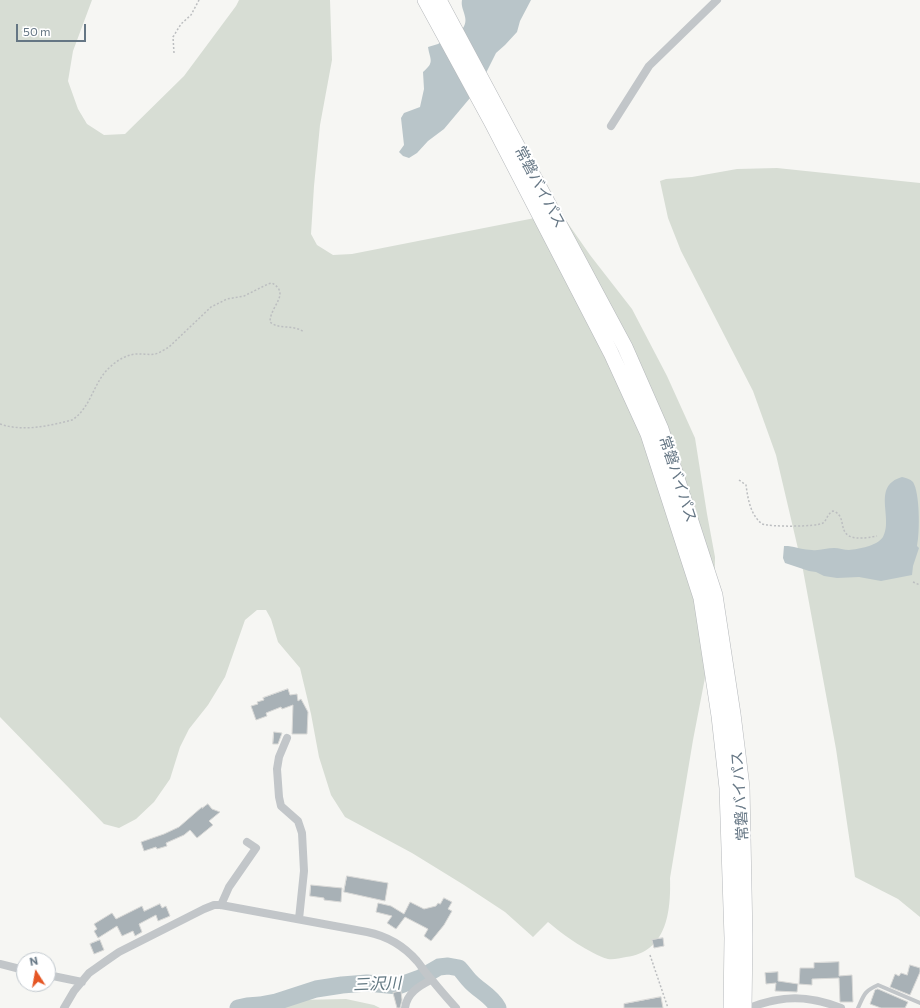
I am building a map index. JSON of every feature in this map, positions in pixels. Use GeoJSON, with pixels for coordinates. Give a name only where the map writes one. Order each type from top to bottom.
{"type":"FeatureCollection","features":[{"type":"Feature","properties":{"kind":"highway","name":"常磐バイパス"},"geometry":{"type":"LineString","coordinates":[[430,0],[497,120],[611,353],[648,434],[701,598],[728,788],[744,1008]]}},
{"type":"Feature","properties":{"kind":"highway","name":"常磐バイパス"},"geometry":{"type":"LineString","coordinates":[[731,1008],[738,938]]}},
{"type":"Feature","properties":{"kind":"street"},"geometry":{"type":"LineString","coordinates":[[611,126],[649,66],[717,0]]}},
{"type":"Feature","properties":{"kind":"street"},"geometry":{"type":"LineString","coordinates":[[287,738],[279,757],[277,769],[281,806],[298,821],[302,833],[304,871],[299,919]]}},
{"type":"Feature","properties":{"kind":"street"},"geometry":{"type":"LineString","coordinates":[[221,905],[229,886],[256,848],[247,842]]}},
{"type":"Feature","properties":{"kind":"street"},"geometry":{"type":"LineString","coordinates":[[64,1008],[74,991],[89,973],[119,952],[214,905],[221,905],[379,934],[407,950],[418,961],[431,980],[456,1008]]}},
{"type":"Feature","properties":{"kind":"street"},"geometry":{"type":"LineString","coordinates":[[0,964],[16,968]]}},
{"type":"Feature","properties":{"kind":"street"},"geometry":{"type":"LineString","coordinates":[[56,977],[82,982]]}},
{"type":"Feature","properties":{"kind":"street"},"geometry":{"type":"LineString","coordinates":[[405,1008],[406,1002],[412,993],[421,985],[431,980]]}},
{"type":"Feature","properties":{"kind":"street"},"geometry":{"type":"LineString","coordinates":[[749,1008],[780,999],[792,998],[810,999],[841,1008]]}},
{"type":"Feature","properties":{"kind":"lane"},"geometry":{"type":"LineString","coordinates":[[858,1008],[865,992],[878,986],[920,1003]]}},
{"type":"Feature","properties":{"kind":"path"},"geometry":{"type":"LineString","coordinates":[[174,53],[173,38],[181,24],[191,15],[199,0]]}},
{"type":"Feature","properties":{"kind":"path"},"geometry":{"type":"LineString","coordinates":[[0,424],[15,428],[35,428],[76,418],[86,406],[105,373],[115,363],[133,354],[156,354],[169,347],[211,307],[227,299],[244,296],[268,284],[275,284],[280,291],[280,298],[271,313],[270,322],[274,326],[299,328],[304,332]]}},
{"type":"Feature","properties":{"kind":"path"},"geometry":{"type":"LineString","coordinates":[[739,480],[746,485],[748,502],[752,512],[762,524],[790,526],[819,525],[825,521],[833,511],[837,512],[840,516],[844,532],[848,536],[865,539],[877,536]]}},
{"type":"Feature","properties":{"kind":"path"},"geometry":{"type":"LineString","coordinates":[[913,582],[920,585]]}},
{"type":"Feature","properties":{"kind":"path"},"geometry":{"type":"LineString","coordinates":[[650,954],[668,1008]]}},
{"type":"Feature","properties":{"kind":"shaded area"},"geometry":{"type":"Polygon","coordinates":[[[0,0],[92,0],[73,51],[68,81],[78,109],[87,124],[104,135],[125,134],[184,76],[239,0],[330,0],[332,60],[320,125],[311,234],[317,245],[333,255],[352,254],[545,216],[567,222],[590,255],[632,309],[667,376],[695,438],[715,557],[714,631],[693,740],[670,878],[667,916],[664,928],[658,939],[640,954],[617,959],[608,959],[593,953],[568,938],[548,922],[533,937],[505,912],[464,885],[412,853],[345,817],[331,795],[319,757],[300,668],[278,642],[271,619],[266,610],[257,610],[245,620],[225,677],[208,705],[189,729],[180,747],[170,779],[154,802],[136,819],[119,828],[104,824],[0,717],[0,0]]]}},
{"type":"Feature","properties":{"kind":"shaded area"},"geometry":{"type":"Polygon","coordinates":[[[462,0],[531,0],[520,21],[517,32],[496,53],[487,71],[470,98],[444,129],[428,141],[417,153],[409,158],[403,156],[399,152],[404,145],[401,118],[404,113],[420,107],[424,89],[423,72],[427,69],[431,61],[428,47],[438,44],[463,28],[466,21],[462,7],[462,0]]]}},
{"type":"Feature","properties":{"kind":"shaded area"},"geometry":{"type":"Polygon","coordinates":[[[777,168],[920,183],[920,917],[898,899],[855,877],[836,749],[803,570],[776,455],[753,391],[681,251],[668,218],[660,181],[737,169],[777,168]]]}},
{"type":"Feature","properties":{"kind":"shaded area"},"geometry":{"type":"Polygon","coordinates":[[[902,477],[913,482],[918,503],[919,522],[917,546],[919,548],[913,566],[912,575],[881,581],[859,577],[837,578],[824,576],[816,572],[785,563],[783,558],[784,546],[809,550],[834,548],[849,550],[858,549],[877,543],[883,537],[886,529],[885,495],[893,481],[902,477]]]}},
{"type":"Feature","properties":{"kind":"shaded area"},"geometry":{"type":"Polygon","coordinates":[[[346,999],[374,1005],[380,1008],[235,1008],[274,1005],[298,1000],[346,999]]]}},
{"type":"Feature","properties":{"kind":"building"},"geometry":{"type":"Polygon","coordinates":[[[288,689],[290,695],[297,694],[298,701],[301,699],[308,712],[307,734],[292,734],[293,705],[282,709],[281,707],[266,713],[267,716],[256,720],[251,706],[264,700],[263,698],[288,689]]]}},
{"type":"Feature","properties":{"kind":"building"},"geometry":{"type":"Polygon","coordinates":[[[274,732],[282,733],[278,744],[273,744],[274,732]]]}},
{"type":"Feature","properties":{"kind":"building"},"geometry":{"type":"Polygon","coordinates":[[[208,804],[212,809],[220,812],[209,821],[213,825],[197,838],[190,830],[184,835],[166,843],[167,846],[157,849],[156,847],[144,851],[141,842],[179,827],[202,807],[208,804]]]}},
{"type":"Feature","properties":{"kind":"building"},"geometry":{"type":"Polygon","coordinates":[[[347,876],[388,883],[385,901],[344,892],[347,876]]]}},
{"type":"Feature","properties":{"kind":"building"},"geometry":{"type":"Polygon","coordinates":[[[311,885],[342,888],[341,902],[324,900],[324,898],[310,896],[311,885]]]}},
{"type":"Feature","properties":{"kind":"building"},"geometry":{"type":"Polygon","coordinates":[[[444,898],[452,902],[448,909],[452,911],[444,925],[431,941],[424,936],[428,929],[405,917],[396,929],[387,923],[392,916],[376,912],[378,903],[391,906],[404,914],[410,902],[424,909],[436,906],[438,903],[440,904],[444,898]]]}},
{"type":"Feature","properties":{"kind":"building"},"geometry":{"type":"Polygon","coordinates":[[[160,904],[162,908],[166,906],[170,916],[158,921],[156,915],[139,924],[142,932],[135,936],[133,931],[122,936],[117,926],[98,938],[94,931],[97,929],[94,924],[112,913],[116,919],[142,906],[144,911],[160,904]]]}},
{"type":"Feature","properties":{"kind":"building"},"geometry":{"type":"Polygon","coordinates":[[[663,938],[664,946],[654,948],[652,940],[663,938]]]}},
{"type":"Feature","properties":{"kind":"building"},"geometry":{"type":"Polygon","coordinates":[[[100,940],[104,950],[94,954],[90,944],[100,940]]]}},
{"type":"Feature","properties":{"kind":"building"},"geometry":{"type":"Polygon","coordinates":[[[839,962],[839,976],[852,975],[853,1002],[840,1002],[839,978],[812,979],[812,985],[799,984],[800,968],[814,968],[814,963],[839,962]]]}},
{"type":"Feature","properties":{"kind":"building"},"geometry":{"type":"Polygon","coordinates":[[[910,965],[920,968],[920,972],[910,995],[890,987],[895,974],[899,976],[901,973],[907,975],[910,965]]]}},
{"type":"Feature","properties":{"kind":"building"},"geometry":{"type":"Polygon","coordinates":[[[778,972],[778,981],[798,984],[797,992],[775,991],[776,983],[766,984],[765,973],[778,972]]]}},
{"type":"Feature","properties":{"kind":"building"},"geometry":{"type":"Polygon","coordinates":[[[878,989],[908,1002],[905,1008],[881,1008],[870,1004],[875,990],[878,989]]]}},
{"type":"Feature","properties":{"kind":"building"},"geometry":{"type":"Polygon","coordinates":[[[401,991],[402,1000],[400,1008],[397,1008],[393,993],[401,991]]]}},
{"type":"Feature","properties":{"kind":"building"},"geometry":{"type":"Polygon","coordinates":[[[661,997],[663,1008],[624,1008],[624,1004],[661,997]]]}},
{"type":"Feature","properties":{"kind":"waterway","name":"三沢川"},"geometry":{"type":"LineString","coordinates":[[238,1008],[276,1002],[316,989],[342,985],[367,983],[398,986],[420,978],[439,967],[448,966],[459,968],[492,1000],[498,1008]]}}]}
